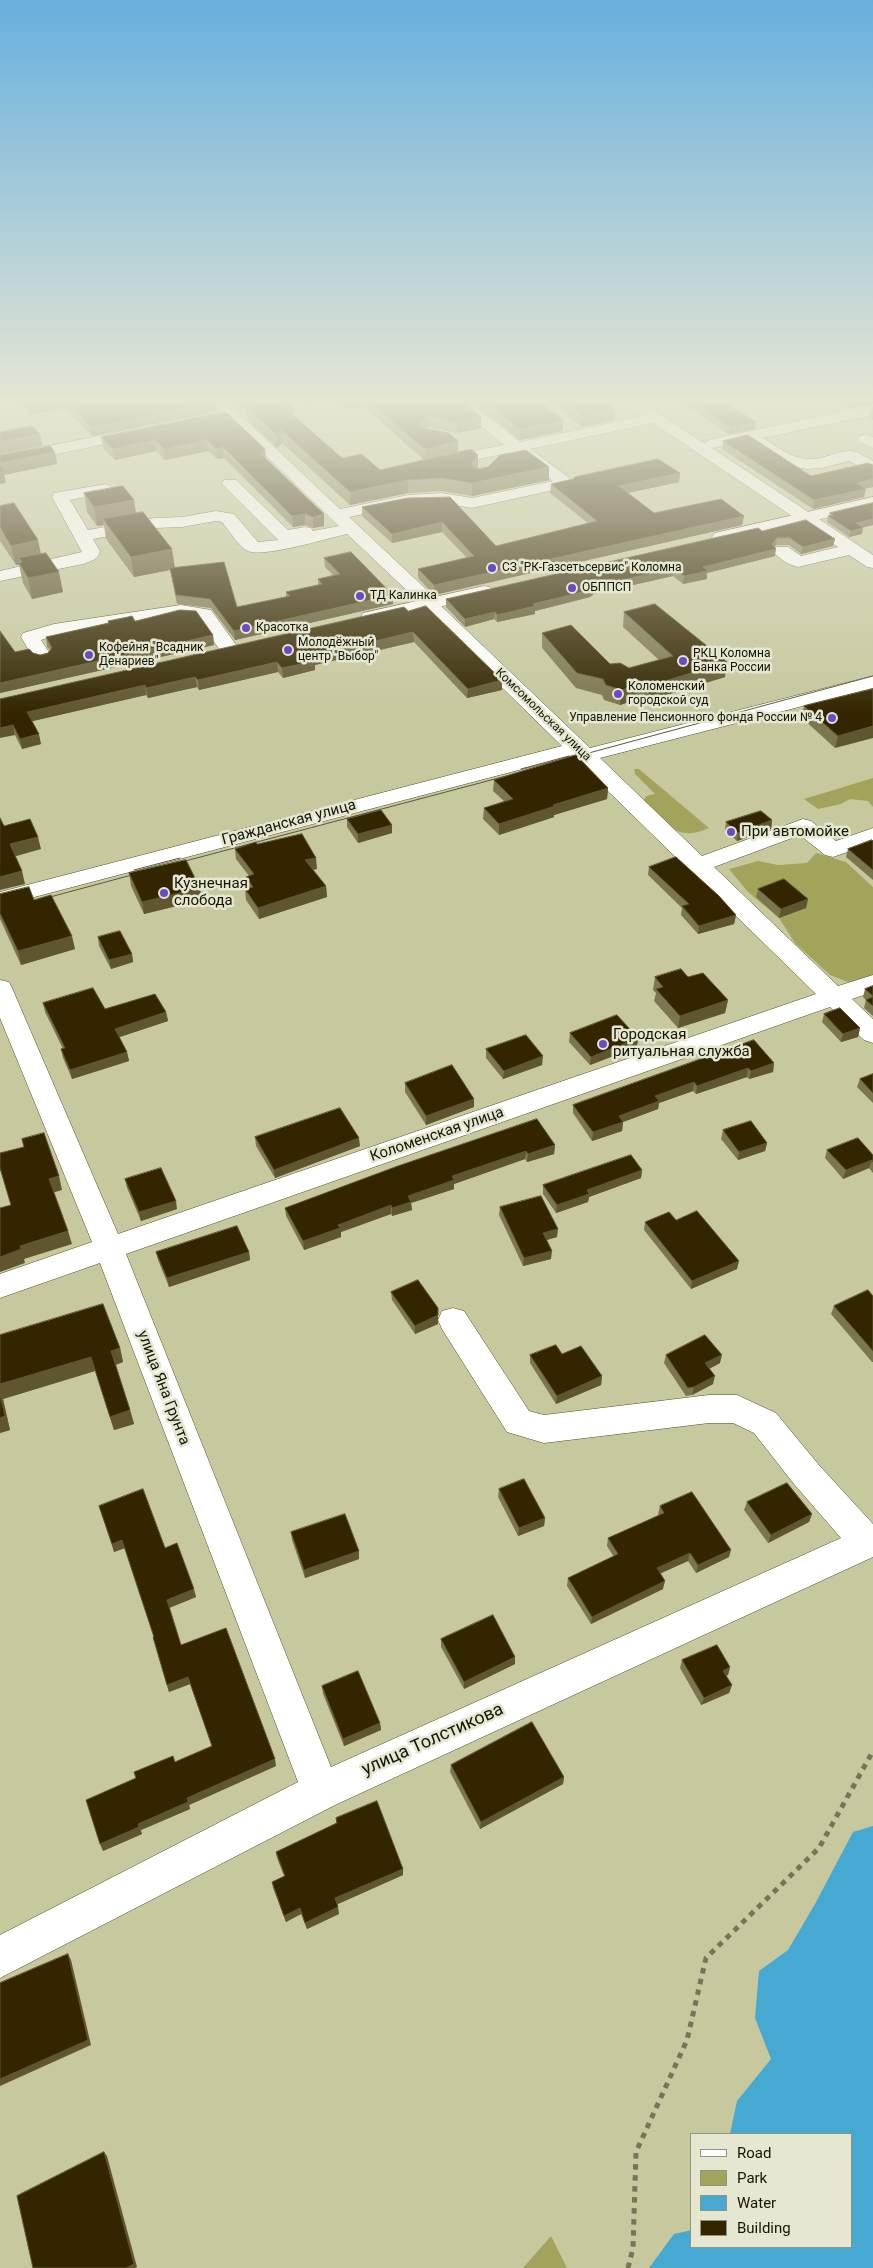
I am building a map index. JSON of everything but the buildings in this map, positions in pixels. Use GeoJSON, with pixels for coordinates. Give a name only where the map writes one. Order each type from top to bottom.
{"type":"FeatureCollection","features":[{"type":"Feature","properties":{"kind":"street"},"geometry":{"type":"LineString","coordinates":[[0,576],[84,558],[90,554],[92,551],[63,503]]}},
{"type":"Feature","properties":{"kind":"street"},"geometry":{"type":"LineString","coordinates":[[250,503],[284,536],[344,522]]}},
{"type":"Feature","properties":{"kind":"street","name":"Комсомольская улица"},"geometry":{"type":"LineString","coordinates":[[324,503],[423,596],[428,604],[873,1034]]}},
{"type":"Feature","properties":{"kind":"street"},"geometry":{"type":"LineString","coordinates":[[83,536],[155,523],[182,522],[216,516],[228,518],[253,547],[268,547],[400,503]]}},
{"type":"Feature","properties":{"kind":"street"},"geometry":{"type":"LineString","coordinates":[[783,503],[873,563]]}},
{"type":"Feature","properties":{"kind":"street"},"geometry":{"type":"LineString","coordinates":[[699,542],[869,503]]}},
{"type":"Feature","properties":{"kind":"street"},"geometry":{"type":"LineString","coordinates":[[782,551],[798,562],[852,549]]}},
{"type":"Feature","properties":{"kind":"street"},"geometry":{"type":"LineString","coordinates":[[353,620],[506,586]]}},
{"type":"Feature","properties":{"kind":"street"},"geometry":{"type":"LineString","coordinates":[[42,657],[30,637],[54,630],[181,611],[204,614],[229,649]]}},
{"type":"Feature","properties":{"kind":"street"},"geometry":{"type":"LineString","coordinates":[[210,653],[248,644]]}},
{"type":"Feature","properties":{"kind":"street","name":"Гражданская улица"},"geometry":{"type":"LineString","coordinates":[[0,899],[587,757],[873,682]]}},
{"type":"Feature","properties":{"kind":"street"},"geometry":{"type":"LineString","coordinates":[[587,757],[622,755]]}},
{"type":"Feature","properties":{"kind":"street"},"geometry":{"type":"LineString","coordinates":[[698,865],[804,826],[833,850],[873,835]]}},
{"type":"Feature","properties":{"kind":"street","name":"Коломенская улица"},"geometry":{"type":"LineString","coordinates":[[0,1286],[873,983]]}},
{"type":"Feature","properties":{"kind":"street","name":"улица Яна Грунта"},"geometry":{"type":"LineString","coordinates":[[0,988],[109,1248],[321,1791]]}},
{"type":"Feature","properties":{"kind":"street"},"geometry":{"type":"LineString","coordinates":[[453,1320],[518,1422],[544,1429],[709,1409],[737,1409],[765,1423],[870,1542]]}},
{"type":"Feature","properties":{"kind":"street","name":"улица Толстикова"},"geometry":{"type":"LineString","coordinates":[[0,1957],[321,1791],[870,1542]]}},
{"type":"Feature","properties":{"kind":"path"},"geometry":{"type":"LineString","coordinates":[[628,2268],[633,2248],[636,2152],[687,2040],[706,1958],[818,1848],[873,1751]]}},
{"type":"Feature","properties":{"kind":"green space"},"geometry":{"type":"Polygon","coordinates":[[[634,769],[639,769],[709,828],[698,832],[679,832],[665,823],[644,800],[646,796],[655,794],[635,774],[634,769]]]}},
{"type":"Feature","properties":{"kind":"green space"},"geometry":{"type":"Polygon","coordinates":[[[873,778],[873,807],[868,801],[850,799],[841,804],[818,809],[804,799],[873,778]]]}},
{"type":"Feature","properties":{"kind":"green space"},"geometry":{"type":"Polygon","coordinates":[[[816,853],[846,862],[873,887],[873,976],[864,981],[848,982],[830,975],[795,943],[779,918],[748,892],[729,869],[758,861],[778,865],[807,863],[816,853]]]}},
{"type":"Feature","properties":{"kind":"green space"},"geometry":{"type":"Polygon","coordinates":[[[551,2236],[567,2268],[523,2268],[551,2236]]]}},
{"type":"Feature","properties":{"kind":"water"},"geometry":{"type":"Polygon","coordinates":[[[873,1826],[873,2268],[649,2268],[674,2234],[690,2230],[690,2248],[853,2248],[853,2133],[730,2133],[737,2101],[771,2059],[755,2018],[759,1971],[788,1950],[853,1832],[873,1826]]]}},
{"type":"Feature","properties":{"kind":"tram line"},"geometry":{"type":"LineString","coordinates":[[563,760],[873,676]]}},
{"type":"Feature","properties":{"kind":"tram line"},"geometry":{"type":"LineString","coordinates":[[521,769],[569,756]]}},
{"type":"Feature","properties":{"kind":"tram line"},"geometry":{"type":"LineString","coordinates":[[174,864],[529,770]]}},
{"type":"Feature","properties":{"kind":"tram line"},"geometry":{"type":"LineString","coordinates":[[134,870],[180,858]]}},
{"type":"Feature","properties":{"kind":"tram line"},"geometry":{"type":"LineString","coordinates":[[39,900],[143,872]]}},
{"type":"Feature","properties":{"kind":"place","name":"СЗ \"РК-Газсетьсервис\" Коломна"},"geometry":{"type":"Point","coordinates":[492,568]}},
{"type":"Feature","properties":{"kind":"place","name":"ОБППСП"},"geometry":{"type":"Point","coordinates":[572,588]}},
{"type":"Feature","properties":{"kind":"place","name":"ТД Калинка"},"geometry":{"type":"Point","coordinates":[360,596]}},
{"type":"Feature","properties":{"kind":"place","name":"Красотка"},"geometry":{"type":"Point","coordinates":[246,628]}},
{"type":"Feature","properties":{"kind":"place","name":"Молодёжный центр \"Выбор\""},"geometry":{"type":"Point","coordinates":[288,650]}},
{"type":"Feature","properties":{"kind":"place","name":"Кофейня \"Всадник Денариев\""},"geometry":{"type":"Point","coordinates":[89,655]}},
{"type":"Feature","properties":{"kind":"place","name":"РКЦ Коломна Банка России"},"geometry":{"type":"Point","coordinates":[683,661]}},
{"type":"Feature","properties":{"kind":"place","name":"Коломенский городской суд"},"geometry":{"type":"Point","coordinates":[618,694]}},
{"type":"Feature","properties":{"kind":"place","name":"Управление Пенсионного фонда России № 4"},"geometry":{"type":"Point","coordinates":[832,718]}},
{"type":"Feature","properties":{"kind":"place","name":"При автомойке"},"geometry":{"type":"Point","coordinates":[731,832]}},
{"type":"Feature","properties":{"kind":"place","name":"Кузнечная слобода"},"geometry":{"type":"Point","coordinates":[164,893]}},
{"type":"Feature","properties":{"kind":"place","name":"Городская ритуальная служба"},"geometry":{"type":"Point","coordinates":[603,1044]}}]}
